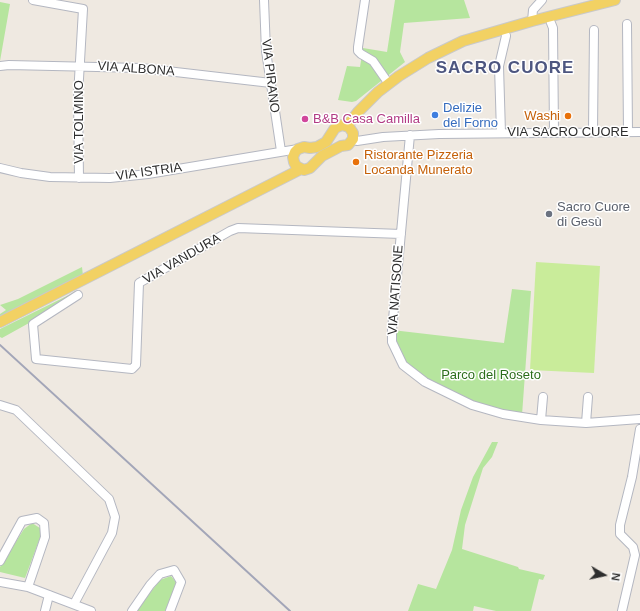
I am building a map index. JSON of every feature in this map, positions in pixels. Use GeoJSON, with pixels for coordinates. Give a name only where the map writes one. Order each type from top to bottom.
{"type":"FeatureCollection","features":[{"type":"Feature","properties":{"kind":"main road"},"geometry":{"type":"LineString","coordinates":[[347,126],[358,112],[389,84],[419,64],[463,41],[532,21],[615,0]]}},
{"type":"Feature","properties":{"kind":"main road"},"geometry":{"type":"LineString","coordinates":[[0,322],[301,169],[310,168],[316,161],[329,152],[341,146],[348,145],[353,139],[353,133],[347,126],[337,126],[326,142],[317,147],[304,147],[298,149],[293,157],[296,166],[301,169]]}},
{"type":"Feature","properties":{"kind":"main road"},"geometry":{"type":"LineString","coordinates":[[332,134],[334,142],[341,146]]}},
{"type":"Feature","properties":{"kind":"main road"},"geometry":{"type":"LineString","coordinates":[[310,148],[315,153],[316,161]]}},
{"type":"Feature","properties":{"kind":"street","name":"VIA TOLMINO"},"geometry":{"type":"LineString","coordinates":[[32,0],[83,9],[78,96],[79,178]]}},
{"type":"Feature","properties":{"kind":"street","name":"VIA PIRANO"},"geometry":{"type":"LineString","coordinates":[[264,0],[266,51],[281,151]]}},
{"type":"Feature","properties":{"kind":"street"},"geometry":{"type":"LineString","coordinates":[[366,0],[358,51],[373,61],[389,84]]}},
{"type":"Feature","properties":{"kind":"street"},"geometry":{"type":"LineString","coordinates":[[532,21],[533,10],[542,0]]}},
{"type":"Feature","properties":{"kind":"street"},"geometry":{"type":"LineString","coordinates":[[551,23],[553,28],[554,132]]}},
{"type":"Feature","properties":{"kind":"street"},"geometry":{"type":"LineString","coordinates":[[627,24],[628,132]]}},
{"type":"Feature","properties":{"kind":"street"},"geometry":{"type":"LineString","coordinates":[[593,132],[594,30]]}},
{"type":"Feature","properties":{"kind":"street"},"geometry":{"type":"LineString","coordinates":[[501,133],[499,66],[506,36]]}},
{"type":"Feature","properties":{"kind":"street","name":"VIA ALBONA"},"geometry":{"type":"LineString","coordinates":[[0,66],[141,68],[271,83]]}},
{"type":"Feature","properties":{"kind":"street","name":"VIA SACRO CUORE"},"geometry":{"type":"LineString","coordinates":[[353,139],[357,141],[410,135],[640,132]]}},
{"type":"Feature","properties":{"kind":"street","name":"VIA NATISONE"},"geometry":{"type":"LineString","coordinates":[[410,135],[392,330],[392,342],[403,365],[425,382],[472,404],[503,414],[541,420],[586,423],[640,419]]}},
{"type":"Feature","properties":{"kind":"street","name":"VIA ISTRIA"},"geometry":{"type":"LineString","coordinates":[[0,168],[21,173],[50,177],[110,178],[148,174],[298,149]]}},
{"type":"Feature","properties":{"kind":"street","name":"VIA VANDURA"},"geometry":{"type":"LineString","coordinates":[[78,295],[33,324],[36,360],[132,369],[136,365],[139,283],[230,231],[238,228],[401,234]]}},
{"type":"Feature","properties":{"kind":"street"},"geometry":{"type":"LineString","coordinates":[[541,420],[543,397]]}},
{"type":"Feature","properties":{"kind":"street"},"geometry":{"type":"LineString","coordinates":[[586,423],[588,397]]}},
{"type":"Feature","properties":{"kind":"street"},"geometry":{"type":"LineString","coordinates":[[0,406],[16,410],[109,498],[115,516],[112,533],[74,604]]}},
{"type":"Feature","properties":{"kind":"street"},"geometry":{"type":"LineString","coordinates":[[622,611],[635,555],[633,547],[620,534],[620,525],[632,477],[640,429]]}},
{"type":"Feature","properties":{"kind":"street"},"geometry":{"type":"LineString","coordinates":[[0,561],[22,521],[37,518],[44,523],[45,537],[28,587]]}},
{"type":"Feature","properties":{"kind":"street"},"geometry":{"type":"LineString","coordinates":[[132,611],[150,585],[160,574],[174,570],[181,582],[170,611]]}},
{"type":"Feature","properties":{"kind":"street"},"geometry":{"type":"LineString","coordinates":[[0,582],[28,587],[91,611]]}},
{"type":"Feature","properties":{"kind":"street"},"geometry":{"type":"LineString","coordinates":[[45,611],[49,595]]}},
{"type":"Feature","properties":{"kind":"green space"},"geometry":{"type":"Polygon","coordinates":[[[395,0],[464,0],[470,18],[404,23],[400,52],[405,62],[356,101],[352,102],[338,100],[347,66],[360,67],[363,48],[387,52],[395,0]]]}},
{"type":"Feature","properties":{"kind":"green space"},"geometry":{"type":"Polygon","coordinates":[[[0,2],[10,4],[0,61],[0,2]]]}},
{"type":"Feature","properties":{"kind":"green space"},"geometry":{"type":"Polygon","coordinates":[[[536,262],[600,266],[594,373],[530,370],[536,262]]]}},
{"type":"Feature","properties":{"kind":"green space"},"geometry":{"type":"Polygon","coordinates":[[[82,267],[83,276],[0,318],[0,314],[6,310],[0,305],[18,299],[82,267]]]}},
{"type":"Feature","properties":{"kind":"green space","name":"Parco del Roseto"},"geometry":{"type":"Polygon","coordinates":[[[512,289],[531,291],[522,415],[472,403],[426,381],[404,363],[392,330],[504,343],[512,289]]]}},
{"type":"Feature","properties":{"kind":"green space"},"geometry":{"type":"Polygon","coordinates":[[[77,291],[29,323],[2,338],[0,337],[0,329],[77,291]]]}},
{"type":"Feature","properties":{"kind":"green space"},"geometry":{"type":"Polygon","coordinates":[[[492,442],[498,442],[492,457],[483,468],[465,525],[462,549],[518,567],[519,569],[545,575],[543,580],[539,579],[531,611],[496,611],[474,606],[473,611],[408,611],[418,584],[436,589],[452,550],[461,510],[473,477],[492,442]]]}},
{"type":"Feature","properties":{"kind":"green space"},"geometry":{"type":"Polygon","coordinates":[[[32,523],[43,530],[25,578],[0,572],[0,567],[24,529],[32,523]]]}},
{"type":"Feature","properties":{"kind":"green space"},"geometry":{"type":"Polygon","coordinates":[[[171,576],[176,582],[167,611],[136,611],[160,580],[171,576]]]}},
{"type":"Feature","properties":{"kind":"railway"},"geometry":{"type":"LineString","coordinates":[[0,345],[290,611]]}},
{"type":"Feature","properties":{"kind":"place","name":"Delizie del Forno"},"geometry":{"type":"Point","coordinates":[435,115]}},
{"type":"Feature","properties":{"kind":"place","name":"Washi"},"geometry":{"type":"Point","coordinates":[568,116]}},
{"type":"Feature","properties":{"kind":"place","name":"B&B Casa Camilla"},"geometry":{"type":"Point","coordinates":[305,119]}},
{"type":"Feature","properties":{"kind":"place","name":"Ristorante Pizzeria Locanda Munerato"},"geometry":{"type":"Point","coordinates":[356,162]}},
{"type":"Feature","properties":{"kind":"place","name":"Sacro Cuore di Gesù"},"geometry":{"type":"Point","coordinates":[549,214]}},
{"type":"Feature","properties":{"kind":"district","name":"SACRO CUORE"},"geometry":{"type":"Point","coordinates":[505,68]}}]}
